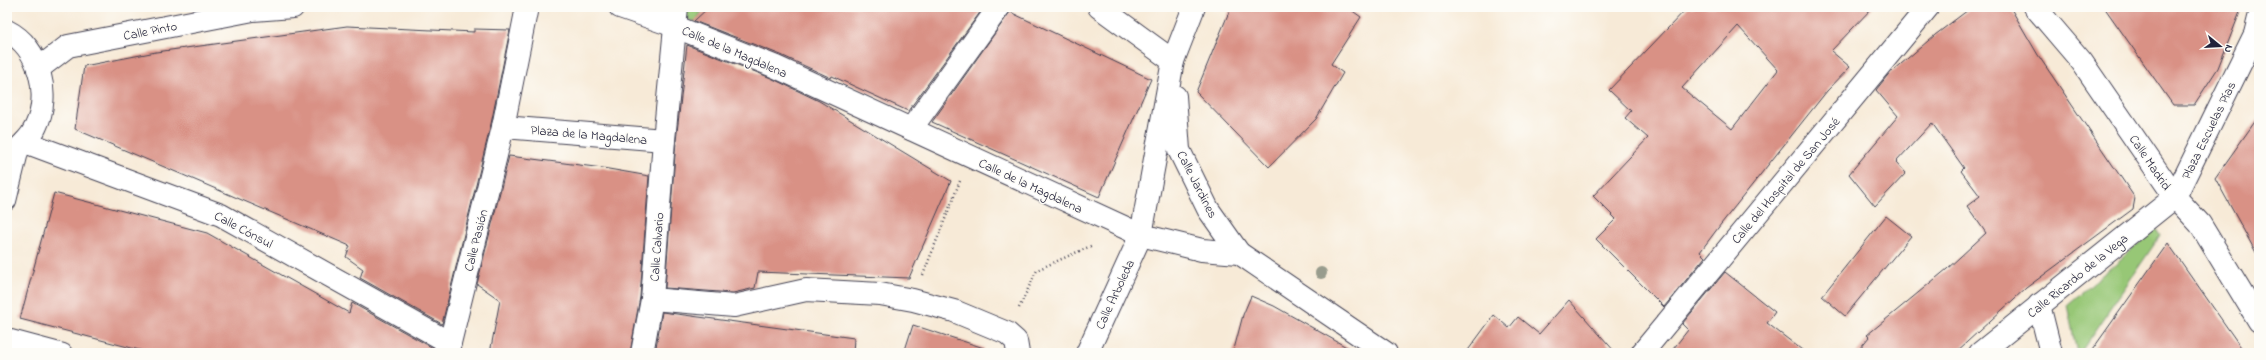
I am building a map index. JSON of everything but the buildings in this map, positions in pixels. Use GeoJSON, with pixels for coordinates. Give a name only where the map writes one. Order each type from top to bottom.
{"type":"FeatureCollection","features":[{"type":"Feature","properties":{"kind":"street","name":"Calle Pinto"},"geometry":{"type":"LineString","coordinates":[[38,68],[68,46],[253,9],[293,7]]}},
{"type":"Feature","properties":{"kind":"street"},"geometry":{"type":"LineString","coordinates":[[503,127],[527,7]]}},
{"type":"Feature","properties":{"kind":"street"},"geometry":{"type":"LineString","coordinates":[[620,7],[672,19]]}},
{"type":"Feature","properties":{"kind":"street"},"geometry":{"type":"LineString","coordinates":[[911,129],[999,7]]}},
{"type":"Feature","properties":{"kind":"street"},"geometry":{"type":"LineString","coordinates":[[1099,7],[1173,61]]}},
{"type":"Feature","properties":{"kind":"street","name":"Calle Jardines"},"geometry":{"type":"LineString","coordinates":[[1142,235],[1173,61],[1194,7]]}},
{"type":"Feature","properties":{"kind":"street","name":"Calle del Hospital de San José"},"geometry":{"type":"LineString","coordinates":[[1642,353],[1928,7]]}},
{"type":"Feature","properties":{"kind":"street","name":"Calle Madrid"},"geometry":{"type":"LineString","coordinates":[[2036,7],[2082,62],[2175,197],[2200,224],[2259,321]]}},
{"type":"Feature","properties":{"kind":"street","name":"Plaza de la Magdalena"},"geometry":{"type":"LineString","coordinates":[[503,127],[664,140],[672,19]]}},
{"type":"Feature","properties":{"kind":"street","name":"Calle de la Magdalena"},"geometry":{"type":"LineString","coordinates":[[672,19],[1142,235],[1202,250],[1240,253],[1386,353]]}},
{"type":"Feature","properties":{"kind":"street","name":"Plaza Escuelas Pías"},"geometry":{"type":"LineString","coordinates":[[2175,197],[2258,30]]}},
{"type":"Feature","properties":{"kind":"street"},"geometry":{"type":"LineString","coordinates":[[7,31],[27,49],[38,68],[42,88],[42,107],[36,126],[17,149]]}},
{"type":"Feature","properties":{"kind":"street","name":"Calle Jardines"},"geometry":{"type":"LineString","coordinates":[[1173,61],[1178,150],[1208,209],[1240,253]]}},
{"type":"Feature","properties":{"kind":"street","name":"Calle Pasión"},"geometry":{"type":"LineString","coordinates":[[447,348],[503,127]]}},
{"type":"Feature","properties":{"kind":"street","name":"Calle Calvario"},"geometry":{"type":"LineString","coordinates":[[642,353],[652,299],[664,140]]}},
{"type":"Feature","properties":{"kind":"street","name":"Calle Cónsul"},"geometry":{"type":"LineString","coordinates":[[17,149],[221,215],[447,348]]}},
{"type":"Feature","properties":{"kind":"street","name":"Calle Ricardo de la Vega"},"geometry":{"type":"LineString","coordinates":[[1980,353],[2175,197]]}},
{"type":"Feature","properties":{"kind":"street","name":"Calle Arboleda"},"geometry":{"type":"LineString","coordinates":[[1088,353],[1142,235]]}},
{"type":"Feature","properties":{"kind":"street"},"geometry":{"type":"LineString","coordinates":[[652,299],[734,306],[806,290],[880,294],[913,300],[954,311],[1007,333],[1016,341],[1018,353]]}},
{"type":"Feature","properties":{"kind":"street"},"geometry":{"type":"LineString","coordinates":[[2039,305],[2051,353]]}},
{"type":"Feature","properties":{"kind":"lane"},"geometry":{"type":"LineString","coordinates":[[7,201],[17,149]]}},
{"type":"Feature","properties":{"kind":"lane"},"geometry":{"type":"LineString","coordinates":[[7,338],[63,353]]}},
{"type":"Feature","properties":{"kind":"path"},"geometry":{"type":"LineString","coordinates":[[913,300],[963,175]]}},
{"type":"Feature","properties":{"kind":"path"},"geometry":{"type":"LineString","coordinates":[[1007,333],[1037,270],[1093,244]]}},
{"type":"Feature","properties":{"kind":"green space"},"geometry":{"type":"Polygon","coordinates":[[[657,7],[705,7],[695,22],[657,7]]]}},
{"type":"Feature","properties":{"kind":"green space"},"geometry":{"type":"Polygon","coordinates":[[[2156,229],[2160,236],[2080,353],[2077,353],[2067,305],[2156,229]]]}}]}
